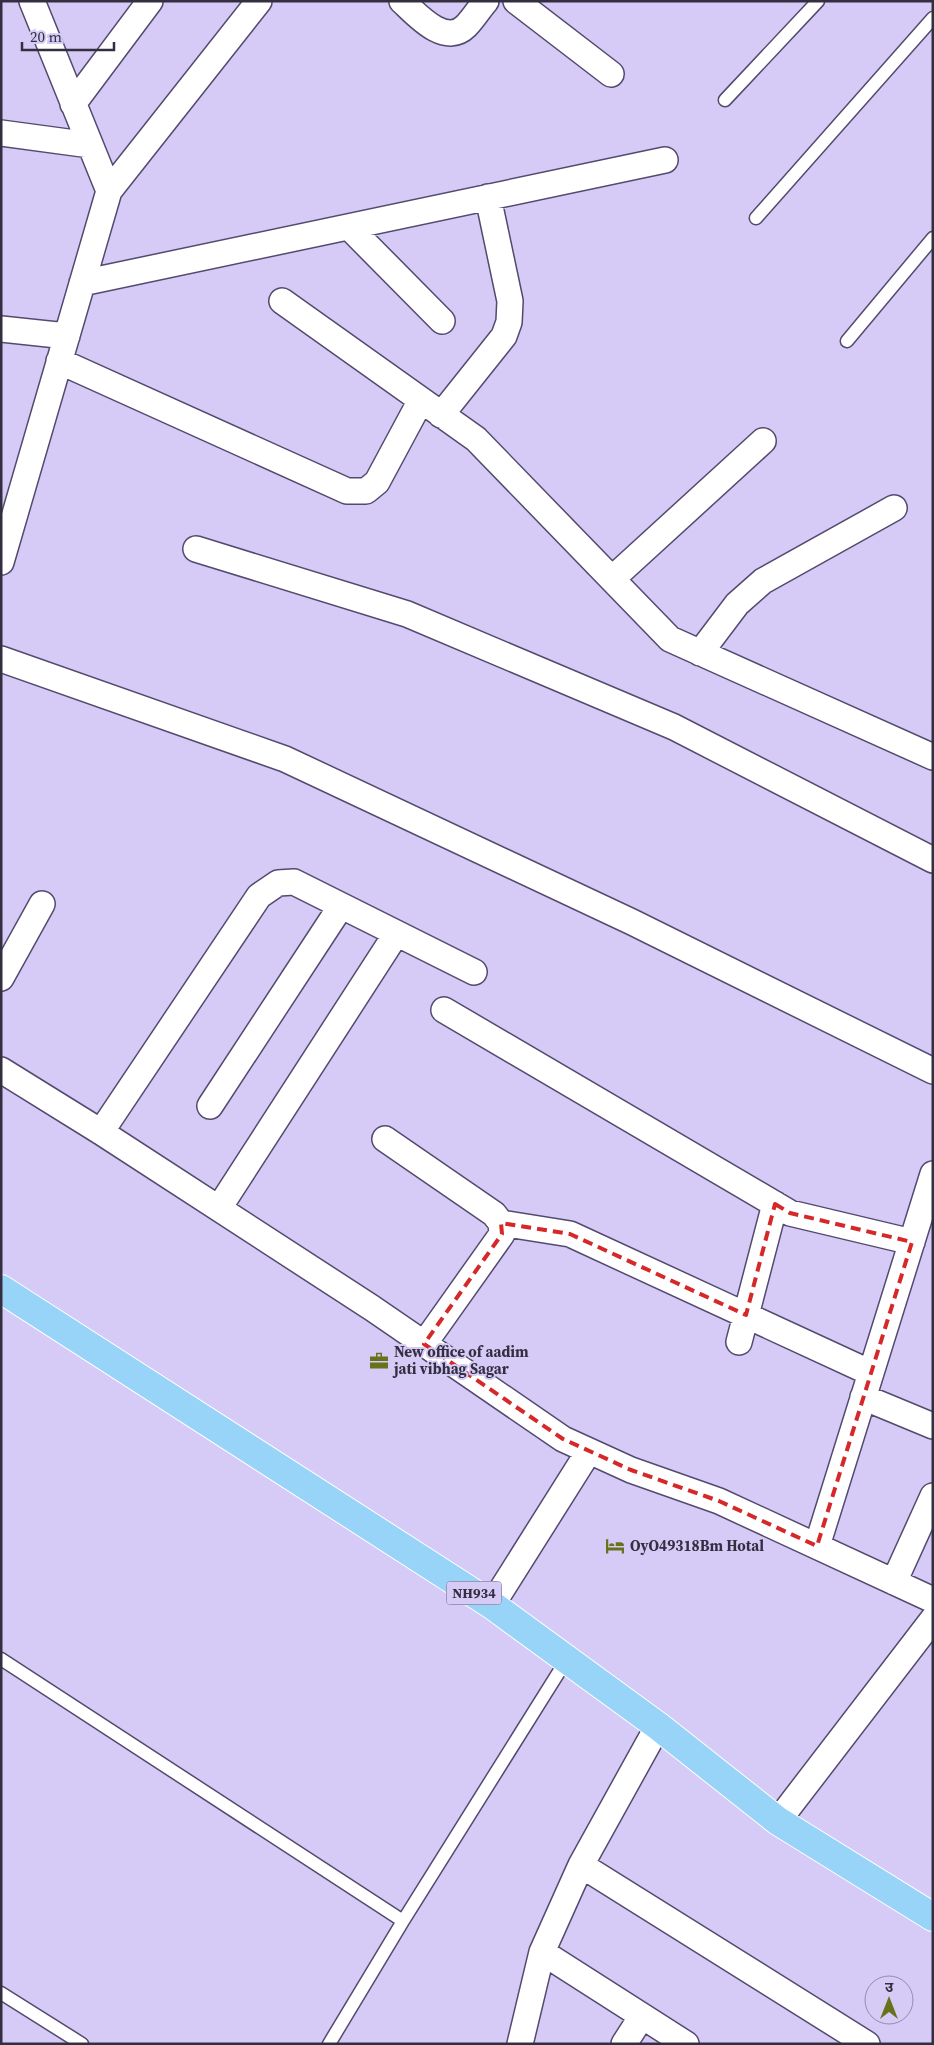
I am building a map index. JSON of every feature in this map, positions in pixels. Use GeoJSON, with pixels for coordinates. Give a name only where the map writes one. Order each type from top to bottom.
{"type":"FeatureCollection","features":[{"type":"Feature","properties":{"kind":"highway","name":"NH934"},"geometry":{"type":"LineString","coordinates":[[1,1289],[492,1605],[658,1726],[778,1821],[933,1917]]}},
{"type":"Feature","properties":{"kind":"street"},"geometry":{"type":"LineString","coordinates":[[32,1],[109,191]]}},
{"type":"Feature","properties":{"kind":"street"},"geometry":{"type":"LineString","coordinates":[[73,104],[150,1]]}},
{"type":"Feature","properties":{"kind":"street"},"geometry":{"type":"LineString","coordinates":[[1,562],[109,191],[259,1]]}},
{"type":"Feature","properties":{"kind":"street"},"geometry":{"type":"LineString","coordinates":[[402,1],[439,31],[455,33],[465,27],[486,1]]}},
{"type":"Feature","properties":{"kind":"street"},"geometry":{"type":"LineString","coordinates":[[516,1],[611,74]]}},
{"type":"Feature","properties":{"kind":"street"},"geometry":{"type":"LineString","coordinates":[[1,133],[90,145]]}},
{"type":"Feature","properties":{"kind":"street"},"geometry":{"type":"LineString","coordinates":[[82,283],[665,160]]}},
{"type":"Feature","properties":{"kind":"street"},"geometry":{"type":"LineString","coordinates":[[441,414],[504,336],[509,322],[510,301],[488,197]]}},
{"type":"Feature","properties":{"kind":"street"},"geometry":{"type":"LineString","coordinates":[[349,227],[442,320]]}},
{"type":"Feature","properties":{"kind":"street"},"geometry":{"type":"LineString","coordinates":[[282,301],[476,439],[670,639],[933,757]]}},
{"type":"Feature","properties":{"kind":"street"},"geometry":{"type":"LineString","coordinates":[[1,329],[67,336]]}},
{"type":"Feature","properties":{"kind":"street"},"geometry":{"type":"LineString","coordinates":[[59,361],[347,490],[366,491],[377,482],[421,400]]}},
{"type":"Feature","properties":{"kind":"street"},"geometry":{"type":"LineString","coordinates":[[612,579],[763,441]]}},
{"type":"Feature","properties":{"kind":"street"},"geometry":{"type":"LineString","coordinates":[[700,653],[737,604],[763,581],[894,508]]}},
{"type":"Feature","properties":{"kind":"street"},"geometry":{"type":"LineString","coordinates":[[196,548],[407,614],[582,688],[674,727],[933,860]]}},
{"type":"Feature","properties":{"kind":"street"},"geometry":{"type":"LineString","coordinates":[[1,659],[284,759],[632,922],[933,1071]]}},
{"type":"Feature","properties":{"kind":"street"},"geometry":{"type":"LineString","coordinates":[[101,1132],[260,896],[278,883],[294,882],[474,972]]}},
{"type":"Feature","properties":{"kind":"street"},"geometry":{"type":"LineString","coordinates":[[1,978],[42,904]]}},
{"type":"Feature","properties":{"kind":"street"},"geometry":{"type":"LineString","coordinates":[[210,1106],[341,906]]}},
{"type":"Feature","properties":{"kind":"street"},"geometry":{"type":"LineString","coordinates":[[219,1208],[396,934]]}},
{"type":"Feature","properties":{"kind":"street"},"geometry":{"type":"LineString","coordinates":[[444,1010],[790,1213],[912,1242]]}},
{"type":"Feature","properties":{"kind":"street"},"geometry":{"type":"LineString","coordinates":[[1,1070],[219,1208],[563,1439],[631,1470],[719,1501],[933,1600]]}},
{"type":"Feature","properties":{"kind":"street"},"geometry":{"type":"LineString","coordinates":[[385,1139],[494,1214],[501,1223],[502,1234],[424,1344]]}},
{"type":"Feature","properties":{"kind":"street"},"geometry":{"type":"LineString","coordinates":[[817,1546],[933,1174]]}},
{"type":"Feature","properties":{"kind":"street"},"geometry":{"type":"LineString","coordinates":[[739,1342],[775,1204]]}},
{"type":"Feature","properties":{"kind":"street"},"geometry":{"type":"LineString","coordinates":[[501,1223],[570,1234],[871,1373]]}},
{"type":"Feature","properties":{"kind":"street"},"geometry":{"type":"LineString","coordinates":[[863,1397],[933,1426]]}},
{"type":"Feature","properties":{"kind":"street"},"geometry":{"type":"LineString","coordinates":[[492,1605],[589,1451]]}},
{"type":"Feature","properties":{"kind":"street"},"geometry":{"type":"LineString","coordinates":[[894,1582],[933,1496]]}},
{"type":"Feature","properties":{"kind":"street"},"geometry":{"type":"LineString","coordinates":[[778,1821],[933,1619]]}},
{"type":"Feature","properties":{"kind":"street"},"geometry":{"type":"LineString","coordinates":[[520,2044],[542,1952],[581,1864],[658,1726]]}},
{"type":"Feature","properties":{"kind":"street"},"geometry":{"type":"LineString","coordinates":[[581,1864],[867,2044]]}},
{"type":"Feature","properties":{"kind":"street"},"geometry":{"type":"LineString","coordinates":[[542,1952],[686,2044]]}},
{"type":"Feature","properties":{"kind":"street"},"geometry":{"type":"LineString","coordinates":[[624,2044],[642,2016]]}},
{"type":"Feature","properties":{"kind":"lane"},"geometry":{"type":"LineString","coordinates":[[725,100],[818,1]]}},
{"type":"Feature","properties":{"kind":"lane"},"geometry":{"type":"LineString","coordinates":[[756,218],[933,18]]}},
{"type":"Feature","properties":{"kind":"lane"},"geometry":{"type":"LineString","coordinates":[[847,341],[933,238]]}},
{"type":"Feature","properties":{"kind":"lane"},"geometry":{"type":"LineString","coordinates":[[1,1659],[403,1920]]}},
{"type":"Feature","properties":{"kind":"lane"},"geometry":{"type":"LineString","coordinates":[[329,2044],[403,1920],[567,1659]]}},
{"type":"Feature","properties":{"kind":"lane"},"geometry":{"type":"LineString","coordinates":[[1,1993],[82,2044]]}},
{"type":"Feature","properties":{"kind":"highlighted area"},"geometry":{"type":"Polygon","coordinates":[[[775,1204],[790,1213],[912,1242],[817,1546],[719,1501],[631,1470],[563,1439],[424,1344],[502,1234],[501,1223],[570,1234],[746,1315],[775,1204]]]}},
{"type":"Feature","properties":{"kind":"place","name":"New office of aadim jati vibhag Sagar"},"geometry":{"type":"Point","coordinates":[379,1361]}},
{"type":"Feature","properties":{"kind":"place","name":"OyO49318Bm Hotal"},"geometry":{"type":"Point","coordinates":[615,1546]}}]}
